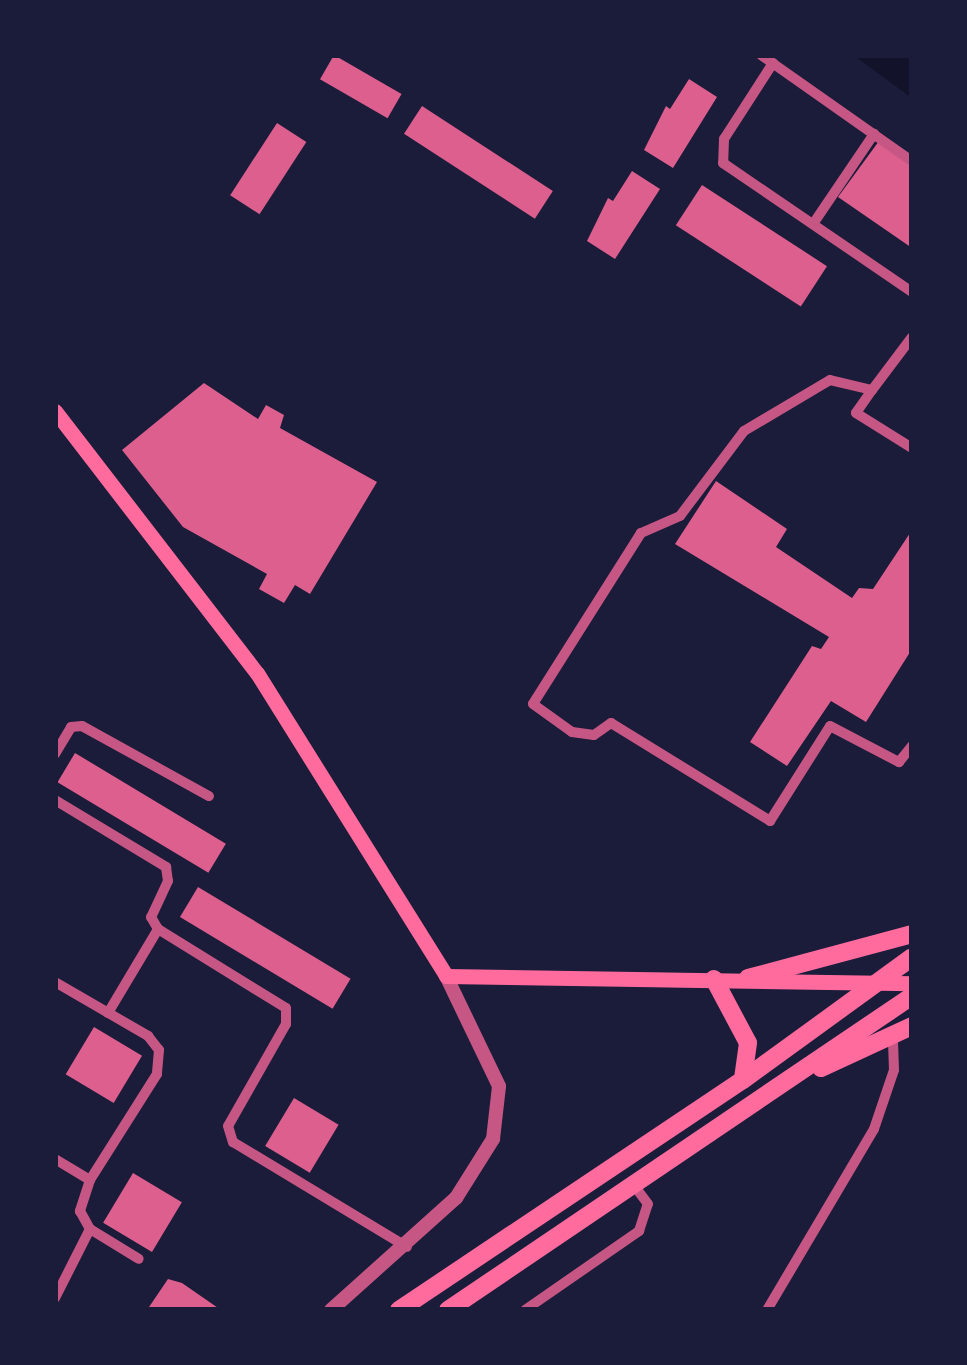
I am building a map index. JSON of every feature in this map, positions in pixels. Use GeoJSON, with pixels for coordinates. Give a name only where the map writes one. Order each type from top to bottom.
{"type":"FeatureCollection","features":[{"type":"Feature","properties":{"kind":"main road"},"geometry":{"type":"LineString","coordinates":[[55,411],[257,673],[446,976],[912,983]]}},
{"type":"Feature","properties":{"kind":"main road"},"geometry":{"type":"LineString","coordinates":[[748,978],[912,934]]}},
{"type":"Feature","properties":{"kind":"main road"},"geometry":{"type":"LineString","coordinates":[[399,1310],[743,1080],[912,957]]}},
{"type":"Feature","properties":{"kind":"main road"},"geometry":{"type":"LineString","coordinates":[[714,979],[748,1043],[743,1080]]}},
{"type":"Feature","properties":{"kind":"main road"},"geometry":{"type":"LineString","coordinates":[[448,1310],[636,1188],[912,996]]}},
{"type":"Feature","properties":{"kind":"main road"},"geometry":{"type":"LineString","coordinates":[[780,1086],[912,1026]]}},
{"type":"Feature","properties":{"kind":"street"},"geometry":{"type":"LineString","coordinates":[[761,55],[912,161]]}},
{"type":"Feature","properties":{"kind":"street"},"geometry":{"type":"LineString","coordinates":[[774,64],[724,140],[722,163],[912,292]]}},
{"type":"Feature","properties":{"kind":"street"},"geometry":{"type":"LineString","coordinates":[[813,224],[874,134]]}},
{"type":"Feature","properties":{"kind":"street"},"geometry":{"type":"LineString","coordinates":[[912,336],[856,413],[912,448]]}},
{"type":"Feature","properties":{"kind":"street"},"geometry":{"type":"LineString","coordinates":[[872,390],[830,380],[744,432],[680,516],[641,533],[532,704],[572,732],[594,735],[611,723],[770,820],[830,726],[899,762],[912,746]]}},
{"type":"Feature","properties":{"kind":"street"},"geometry":{"type":"LineString","coordinates":[[55,754],[70,727],[82,726],[209,796]]}},
{"type":"Feature","properties":{"kind":"street"},"geometry":{"type":"LineString","coordinates":[[55,800],[166,868],[168,881],[151,917],[158,929],[286,1008],[286,1024],[228,1126],[233,1142],[407,1247]]}},
{"type":"Feature","properties":{"kind":"street"},"geometry":{"type":"LineString","coordinates":[[108,1013],[158,929]]}},
{"type":"Feature","properties":{"kind":"street"},"geometry":{"type":"LineString","coordinates":[[331,1310],[407,1247],[479,1169],[500,1114],[494,1072],[446,976]]}},
{"type":"Feature","properties":{"kind":"street"},"geometry":{"type":"LineString","coordinates":[[55,982],[154,1043],[159,1067],[90,1180],[80,1211],[90,1229],[140,1259]]}},
{"type":"Feature","properties":{"kind":"street"},"geometry":{"type":"LineString","coordinates":[[767,1310],[874,1129],[894,1070],[893,1036]]}},
{"type":"Feature","properties":{"kind":"street"},"geometry":{"type":"LineString","coordinates":[[55,1160],[90,1180]]}},
{"type":"Feature","properties":{"kind":"street"},"geometry":{"type":"LineString","coordinates":[[525,1310],[638,1231],[648,1204],[636,1188]]}},
{"type":"Feature","properties":{"kind":"street"},"geometry":{"type":"LineString","coordinates":[[55,1298],[90,1229]]}},
{"type":"Feature","properties":{"kind":"shaded area"},"geometry":{"type":"Polygon","coordinates":[[[853,55],[912,55],[912,98],[853,55]]]}},
{"type":"Feature","properties":{"kind":"building"},"geometry":{"type":"Polygon","coordinates":[[[334,55],[402,94],[388,118],[320,79],[334,55]]]}},
{"type":"Feature","properties":{"kind":"building"},"geometry":{"type":"Polygon","coordinates":[[[689,79],[717,97],[673,168],[644,150],[666,106],[670,109],[689,79]]]}},
{"type":"Feature","properties":{"kind":"building"},"geometry":{"type":"Polygon","coordinates":[[[422,106],[553,191],[535,219],[404,134],[422,106]]]}},
{"type":"Feature","properties":{"kind":"building"},"geometry":{"type":"Polygon","coordinates":[[[277,123],[306,142],[260,214],[230,195],[277,123]]]}},
{"type":"Feature","properties":{"kind":"building"},"geometry":{"type":"Polygon","coordinates":[[[879,141],[912,164],[912,248],[838,197],[879,141]]]}},
{"type":"Feature","properties":{"kind":"building"},"geometry":{"type":"Polygon","coordinates":[[[632,171],[660,189],[615,259],[587,241],[608,198],[613,201],[632,171]]]}},
{"type":"Feature","properties":{"kind":"building"},"geometry":{"type":"Polygon","coordinates":[[[702,185],[827,266],[801,306],[676,225],[702,185]]]}},
{"type":"Feature","properties":{"kind":"building"},"geometry":{"type":"Polygon","coordinates":[[[204,383],[258,419],[266,405],[284,415],[280,428],[377,482],[310,594],[295,585],[284,603],[259,589],[267,574],[183,527],[122,450],[204,383]]]}},
{"type":"Feature","properties":{"kind":"building"},"geometry":{"type":"Polygon","coordinates":[[[716,481],[787,529],[776,547],[852,598],[859,588],[873,589],[912,530],[912,649],[866,722],[831,701],[787,766],[750,742],[812,646],[821,649],[829,637],[675,544],[716,481]]]}},
{"type":"Feature","properties":{"kind":"building"},"geometry":{"type":"Polygon","coordinates":[[[75,753],[226,844],[208,873],[57,782],[75,753]]]}},
{"type":"Feature","properties":{"kind":"building"},"geometry":{"type":"Polygon","coordinates":[[[198,887],[351,979],[333,1009],[180,917],[198,887]]]}},
{"type":"Feature","properties":{"kind":"building"},"geometry":{"type":"Polygon","coordinates":[[[94,1027],[142,1056],[114,1103],[66,1074],[94,1027]]]}},
{"type":"Feature","properties":{"kind":"building"},"geometry":{"type":"Polygon","coordinates":[[[294,1098],[339,1125],[310,1173],[265,1146],[294,1098]]]}},
{"type":"Feature","properties":{"kind":"building"},"geometry":{"type":"Polygon","coordinates":[[[133,1173],[182,1202],[152,1252],[103,1223],[133,1173]]]}},
{"type":"Feature","properties":{"kind":"building"},"geometry":{"type":"Polygon","coordinates":[[[168,1279],[182,1283],[221,1310],[147,1310],[168,1279]]]}}]}
